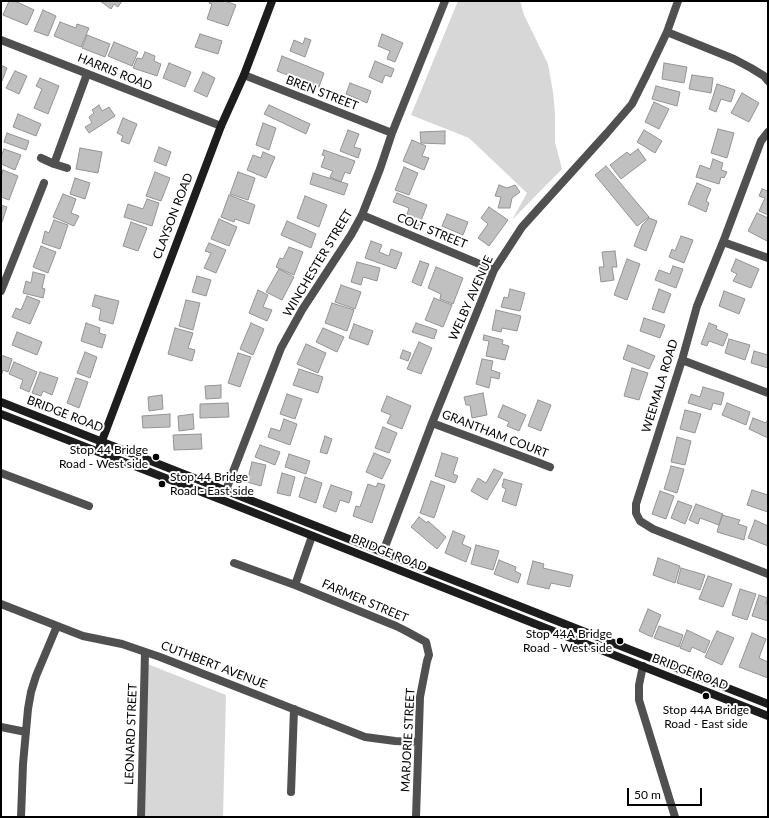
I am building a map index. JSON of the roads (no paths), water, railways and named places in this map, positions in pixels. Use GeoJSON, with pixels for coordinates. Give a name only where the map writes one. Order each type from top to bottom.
{"type":"FeatureCollection","features":[{"type":"Feature","properties":{"kind":"main road","name":"CLAYSON ROAD"},"geometry":{"type":"LineString","coordinates":[[97,452],[220,126],[244,75],[272,1]]}},
{"type":"Feature","properties":{"kind":"main road","name":"BRIDGE ROAD"},"geometry":{"type":"LineString","coordinates":[[1,402],[768,704]]}},
{"type":"Feature","properties":{"kind":"main road","name":"BRIDGE ROAD"},"geometry":{"type":"LineString","coordinates":[[1,414],[768,716]]}},
{"type":"Feature","properties":{"kind":"main road"},"geometry":{"type":"LineString","coordinates":[[222,500],[226,490]]}},
{"type":"Feature","properties":{"kind":"main road"},"geometry":{"type":"LineString","coordinates":[[379,563],[383,552]]}},
{"type":"Feature","properties":{"kind":"main road"},"geometry":{"type":"LineString","coordinates":[[643,666],[645,655]]}},
{"type":"Feature","properties":{"kind":"street","name":"WINCHESTER STREET"},"geometry":{"type":"LineString","coordinates":[[226,490],[281,348],[302,310],[351,235],[362,215],[392,133],[445,1]]}},
{"type":"Feature","properties":{"kind":"street","name":"WELBY AVENUE"},"geometry":{"type":"LineString","coordinates":[[383,552],[432,423],[494,270],[522,227],[632,104],[648,74],[667,32],[678,1]]}},
{"type":"Feature","properties":{"kind":"street"},"geometry":{"type":"LineString","coordinates":[[667,32],[734,59],[764,76],[768,81]]}},
{"type":"Feature","properties":{"kind":"street","name":"HARRIS ROAD"},"geometry":{"type":"LineString","coordinates":[[1,40],[220,126]]}},
{"type":"Feature","properties":{"kind":"street"},"geometry":{"type":"LineString","coordinates":[[54,164],[87,74]]}},
{"type":"Feature","properties":{"kind":"street","name":"BREN STREET"},"geometry":{"type":"LineString","coordinates":[[244,75],[392,133]]}},
{"type":"Feature","properties":{"kind":"street","name":"WEEMALA ROAD"},"geometry":{"type":"LineString","coordinates":[[768,132],[762,141],[697,306],[682,360],[636,504],[636,513],[640,520],[653,528],[768,574]]}},
{"type":"Feature","properties":{"kind":"street"},"geometry":{"type":"LineString","coordinates":[[41,158],[67,168]]}},
{"type":"Feature","properties":{"kind":"street"},"geometry":{"type":"LineString","coordinates":[[1,291],[44,183]]}},
{"type":"Feature","properties":{"kind":"street","name":"COLT STREET"},"geometry":{"type":"LineString","coordinates":[[362,215],[494,270]]}},
{"type":"Feature","properties":{"kind":"street"},"geometry":{"type":"LineString","coordinates":[[723,242],[768,258]]}},
{"type":"Feature","properties":{"kind":"street"},"geometry":{"type":"LineString","coordinates":[[682,360],[768,393]]}},
{"type":"Feature","properties":{"kind":"street","name":"GRANTHAM COURT"},"geometry":{"type":"LineString","coordinates":[[432,423],[550,468]]}},
{"type":"Feature","properties":{"kind":"street"},"geometry":{"type":"LineString","coordinates":[[1,473],[89,506]]}},
{"type":"Feature","properties":{"kind":"street"},"geometry":{"type":"LineString","coordinates":[[295,585],[312,536]]}},
{"type":"Feature","properties":{"kind":"street","name":"FARMER STREET"},"geometry":{"type":"LineString","coordinates":[[234,563],[295,585],[406,631],[426,642]]}},
{"type":"Feature","properties":{"kind":"street","name":"CUTHBERT AVENUE"},"geometry":{"type":"LineString","coordinates":[[1,604],[83,636],[122,644],[160,657],[365,737],[418,742]]}},
{"type":"Feature","properties":{"kind":"street"},"geometry":{"type":"LineString","coordinates":[[21,817],[23,764],[31,692],[36,676],[57,626]]}},
{"type":"Feature","properties":{"kind":"street","name":"MARJORIE STREET"},"geometry":{"type":"LineString","coordinates":[[416,817],[420,697],[429,655],[426,642]]}},
{"type":"Feature","properties":{"kind":"street","name":"LEONARD STREET"},"geometry":{"type":"LineString","coordinates":[[140,817],[145,652]]}},
{"type":"Feature","properties":{"kind":"street"},"geometry":{"type":"LineString","coordinates":[[643,666],[639,684],[639,700],[675,817]]}},
{"type":"Feature","properties":{"kind":"street"},"geometry":{"type":"LineString","coordinates":[[291,792],[294,709]]}},
{"type":"Feature","properties":{"kind":"street"},"geometry":{"type":"LineString","coordinates":[[1,727],[26,732]]}},
{"type":"Feature","properties":{"kind":"place","name":"Stop 44 Bridge Road - West side"},"geometry":{"type":"Point","coordinates":[156,457]}},
{"type":"Feature","properties":{"kind":"place","name":"Stop 44 Bridge Road - East side"},"geometry":{"type":"Point","coordinates":[162,484]}},
{"type":"Feature","properties":{"kind":"place","name":"Stop 44A Bridge Road - West side"},"geometry":{"type":"Point","coordinates":[620,641]}},
{"type":"Feature","properties":{"kind":"place","name":"Stop 44A Bridge Road - East side"},"geometry":{"type":"Point","coordinates":[706,696]}}]}
